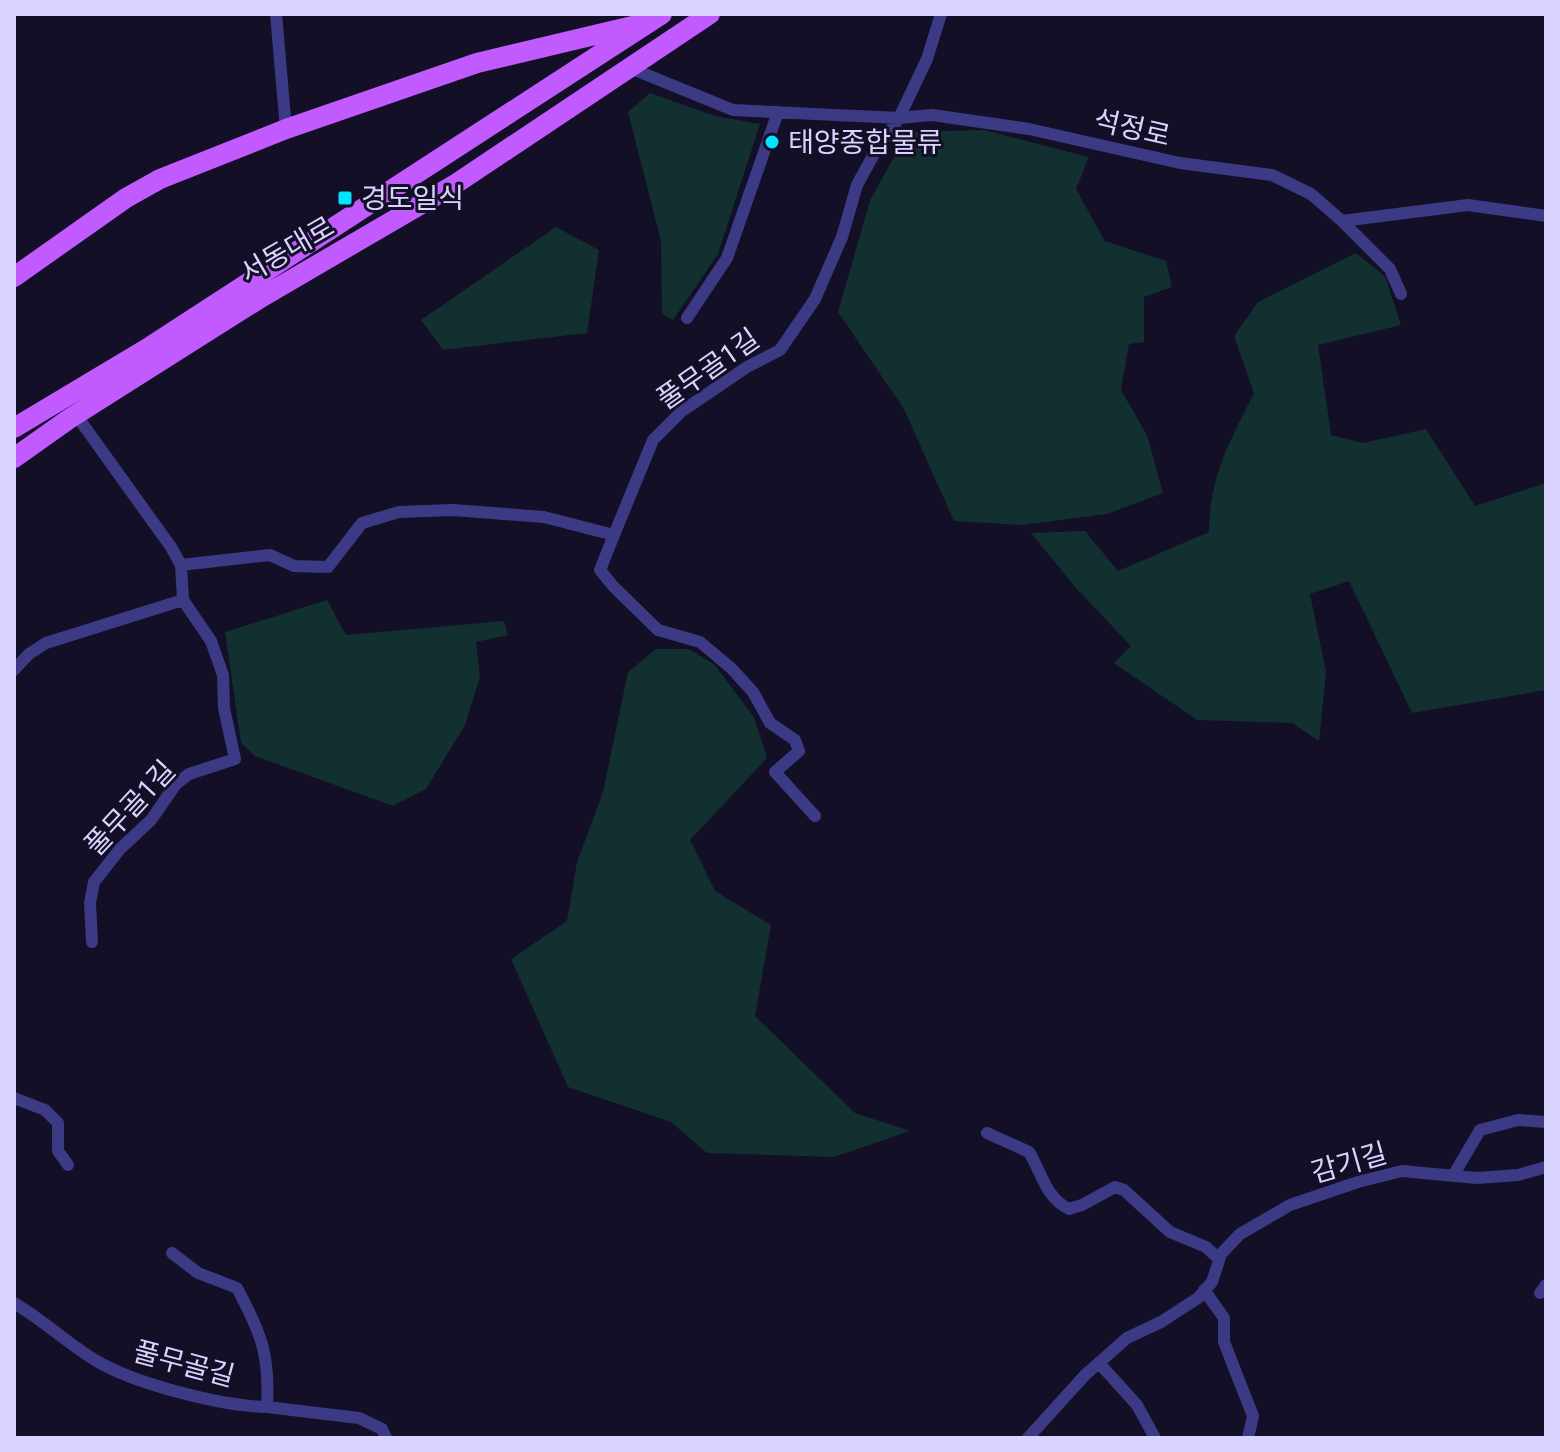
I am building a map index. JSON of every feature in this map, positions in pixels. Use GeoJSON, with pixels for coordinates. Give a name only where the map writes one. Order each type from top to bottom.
{"type":"FeatureCollection","features":[{"type":"Feature","properties":{"kind":"main road","name":"서동대로"},"geometry":{"type":"LineString","coordinates":[[14,458],[76,414],[262,297],[454,185],[710,14]]}},
{"type":"Feature","properties":{"kind":"main road","name":"서동대로"},"geometry":{"type":"LineString","coordinates":[[14,277],[126,198],[160,179],[286,129],[477,63],[657,18]]}},
{"type":"Feature","properties":{"kind":"main road","name":"서동대로"},"geometry":{"type":"LineString","coordinates":[[14,428],[151,346],[657,18]]}},
{"type":"Feature","properties":{"kind":"street"},"geometry":{"type":"LineString","coordinates":[[276,14],[286,129]]}},
{"type":"Feature","properties":{"kind":"street","name":"풀무골1길"},"geometry":{"type":"LineString","coordinates":[[815,816],[775,772],[799,751],[795,740],[770,723],[753,692],[731,668],[700,642],[658,630],[600,570],[653,440],[682,411],[747,367],[780,350],[815,299],[842,237],[857,185],[899,118],[927,59],[941,14]]}},
{"type":"Feature","properties":{"kind":"street"},"geometry":{"type":"LineString","coordinates":[[630,68],[733,110],[899,118]]}},
{"type":"Feature","properties":{"kind":"street","name":"풀무골1길"},"geometry":{"type":"LineString","coordinates":[[687,318],[727,258],[778,112]]}},
{"type":"Feature","properties":{"kind":"street","name":"석정로"},"geometry":{"type":"LineString","coordinates":[[899,118],[932,115],[1029,129],[1180,163],[1272,175],[1311,194],[1342,221],[1390,269],[1401,294]]}},
{"type":"Feature","properties":{"kind":"street"},"geometry":{"type":"LineString","coordinates":[[1342,221],[1468,205],[1546,216]]}},
{"type":"Feature","properties":{"kind":"street"},"geometry":{"type":"LineString","coordinates":[[14,670],[29,654],[46,643],[183,600],[181,565],[101,446],[63,397]]}},
{"type":"Feature","properties":{"kind":"street"},"geometry":{"type":"LineString","coordinates":[[181,565],[270,555],[294,566],[328,567],[362,523],[399,512],[453,510],[544,517],[614,535]]}},
{"type":"Feature","properties":{"kind":"street","name":"풀무골1길"},"geometry":{"type":"LineString","coordinates":[[92,942],[90,903],[94,882],[120,849],[151,820],[176,784],[189,774],[235,759],[224,708],[223,675],[211,641],[183,600]]}},
{"type":"Feature","properties":{"kind":"street"},"geometry":{"type":"LineString","coordinates":[[14,1098],[45,1110],[58,1123],[58,1151],[68,1165]]}},
{"type":"Feature","properties":{"kind":"street"},"geometry":{"type":"LineString","coordinates":[[1453,1176],[1480,1130],[1518,1120],[1546,1122]]}},
{"type":"Feature","properties":{"kind":"street"},"geometry":{"type":"LineString","coordinates":[[987,1133],[1029,1152],[1047,1190],[1060,1205],[1069,1209],[1115,1187],[1124,1190],[1170,1232],[1206,1247],[1219,1259]]}},
{"type":"Feature","properties":{"kind":"street","name":"감기길"},"geometry":{"type":"LineString","coordinates":[[1028,1438],[1127,1338],[1161,1322],[1198,1298],[1212,1282],[1219,1259],[1240,1234],[1290,1205],[1402,1171],[1477,1178],[1518,1175],[1546,1167]]}},
{"type":"Feature","properties":{"kind":"street","name":"풀무골길"},"geometry":{"type":"LineString","coordinates":[[172,1253],[198,1273],[237,1288],[265,1350],[269,1374],[267,1407]]}},
{"type":"Feature","properties":{"kind":"street"},"geometry":{"type":"LineString","coordinates":[[1204,1290],[1224,1318],[1224,1342],[1253,1416],[1248,1438]]}},
{"type":"Feature","properties":{"kind":"street","name":"풀무골길"},"geometry":{"type":"LineString","coordinates":[[14,1303],[55,1329],[93,1359],[125,1376],[205,1398],[359,1418],[382,1429],[386,1438]]}},
{"type":"Feature","properties":{"kind":"street"},"geometry":{"type":"LineString","coordinates":[[1099,1363],[1137,1405],[1155,1438]]}},
{"type":"Feature","properties":{"kind":"green space"},"geometry":{"type":"Polygon","coordinates":[[[650,93],[715,116],[760,124],[718,254],[673,320],[662,314],[661,241],[628,112],[650,93]]]}},
{"type":"Feature","properties":{"kind":"green space"},"geometry":{"type":"Polygon","coordinates":[[[984,130],[1089,157],[1076,189],[1105,241],[1166,261],[1172,287],[1144,297],[1144,342],[1129,344],[1121,390],[1147,435],[1163,493],[1107,514],[1022,525],[954,521],[904,409],[838,312],[870,200],[908,132],[984,130]]]}},
{"type":"Feature","properties":{"kind":"green space"},"geometry":{"type":"Polygon","coordinates":[[[556,227],[599,250],[587,333],[443,350],[421,320],[556,227]]]}},
{"type":"Feature","properties":{"kind":"green space"},"geometry":{"type":"Polygon","coordinates":[[[1356,253],[1385,276],[1401,325],[1318,345],[1331,435],[1363,443],[1426,429],[1475,506],[1546,483],[1546,690],[1412,713],[1349,581],[1310,594],[1326,672],[1319,741],[1292,723],[1197,720],[1114,663],[1131,646],[1076,588],[1031,533],[1085,531],[1118,571],[1209,532],[1217,477],[1254,393],[1234,336],[1258,302],[1356,253]]]}},
{"type":"Feature","properties":{"kind":"green space"},"geometry":{"type":"Polygon","coordinates":[[[327,600],[346,635],[504,621],[508,635],[476,642],[480,677],[465,725],[426,789],[393,806],[255,756],[241,743],[225,632],[327,600]]]}},
{"type":"Feature","properties":{"kind":"green space"},"geometry":{"type":"Polygon","coordinates":[[[656,649],[688,649],[714,664],[754,717],[767,758],[690,840],[715,891],[771,925],[755,1016],[855,1113],[910,1131],[834,1157],[707,1153],[671,1122],[568,1087],[511,959],[567,921],[577,862],[603,792],[628,672],[656,649]]]}},
{"type":"Feature","properties":{"kind":"place","name":"태양종합물류"},"geometry":{"type":"Point","coordinates":[772,142]}},
{"type":"Feature","properties":{"kind":"place","name":"경도일식"},"geometry":{"type":"Point","coordinates":[345,198]}}]}
